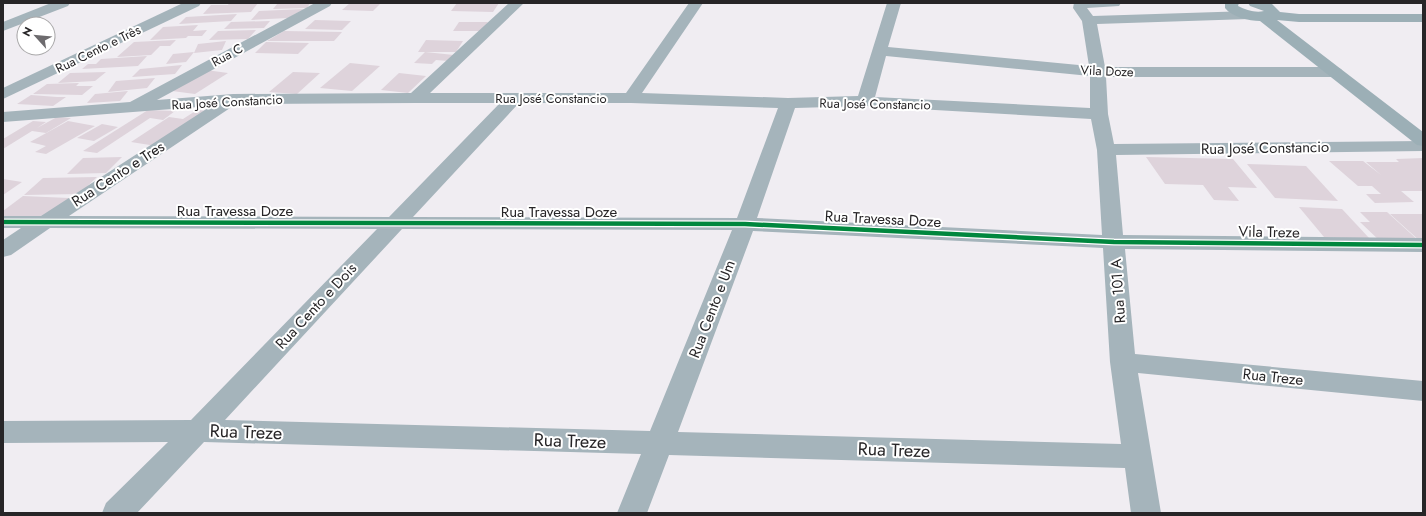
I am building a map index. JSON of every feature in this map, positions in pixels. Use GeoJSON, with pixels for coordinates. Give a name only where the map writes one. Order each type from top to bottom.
{"type":"FeatureCollection","features":[{"type":"Feature","properties":{"kind":"main road"},"geometry":{"type":"LineString","coordinates":[[1232,3],[1232,8],[1258,9],[1299,18],[1423,18]]}},
{"type":"Feature","properties":{"kind":"main road"},"geometry":{"type":"LineString","coordinates":[[1258,9],[1423,141]]}},
{"type":"Feature","properties":{"kind":"street"},"geometry":{"type":"LineString","coordinates":[[3,27],[63,3]]}},
{"type":"Feature","properties":{"kind":"street","name":"Rua Cento e Três"},"geometry":{"type":"LineString","coordinates":[[3,94],[194,3]]}},
{"type":"Feature","properties":{"kind":"street","name":"Rua C"},"geometry":{"type":"LineString","coordinates":[[129,108],[325,3]]}},
{"type":"Feature","properties":{"kind":"street"},"geometry":{"type":"LineString","coordinates":[[415,98],[517,3]]}},
{"type":"Feature","properties":{"kind":"street"},"geometry":{"type":"LineString","coordinates":[[631,98],[696,3]]}},
{"type":"Feature","properties":{"kind":"street"},"geometry":{"type":"LineString","coordinates":[[865,101],[894,3]]}},
{"type":"Feature","properties":{"kind":"street"},"geometry":{"type":"LineString","coordinates":[[1084,9],[1114,3]]}},
{"type":"Feature","properties":{"kind":"street"},"geometry":{"type":"LineString","coordinates":[[1084,9],[1258,9]]}},
{"type":"Feature","properties":{"kind":"street","name":"Rua 101 A"},"geometry":{"type":"LineString","coordinates":[[1084,9],[1098,72],[1099,114],[1106,150],[1123,362],[1146,513]]}},
{"type":"Feature","properties":{"kind":"street","name":"Vila Doze"},"geometry":{"type":"LineString","coordinates":[[880,51],[1098,72],[1335,72]]}},
{"type":"Feature","properties":{"kind":"street","name":"Rua José Constancio"},"geometry":{"type":"LineString","coordinates":[[3,117],[233,99],[415,98],[631,98],[788,103],[865,101],[1099,114]]}},
{"type":"Feature","properties":{"kind":"street","name":"Rua Cento e Dois"},"geometry":{"type":"LineString","coordinates":[[117,513],[198,431],[514,98]]}},
{"type":"Feature","properties":{"kind":"street","name":"Rua Cento e Tres"},"geometry":{"type":"LineString","coordinates":[[3,250],[233,99]]}},
{"type":"Feature","properties":{"kind":"street","name":"Rua Cento e Um"},"geometry":{"type":"LineString","coordinates":[[632,513],[745,224],[788,103]]}},
{"type":"Feature","properties":{"kind":"street","name":"Rua José Constancio"},"geometry":{"type":"LineString","coordinates":[[1106,150],[1423,146]]}},
{"type":"Feature","properties":{"kind":"street","name":"Rua Travessa Doze"},"geometry":{"type":"LineString","coordinates":[[3,222],[745,224],[1114,242]]}},
{"type":"Feature","properties":{"kind":"street","name":"Vila Treze"},"geometry":{"type":"LineString","coordinates":[[1114,242],[1423,245]]}},
{"type":"Feature","properties":{"kind":"street","name":"Rua Treze"},"geometry":{"type":"LineString","coordinates":[[1123,362],[1423,391]]}},
{"type":"Feature","properties":{"kind":"street","name":"Rua Treze"},"geometry":{"type":"LineString","coordinates":[[3,432],[198,431],[1137,456]]}},
{"type":"Feature","properties":{"kind":"building"},"geometry":{"type":"Polygon","coordinates":[[[229,3],[258,3],[251,12],[203,14],[211,5],[228,5],[229,3]]]}},
{"type":"Feature","properties":{"kind":"building"},"geometry":{"type":"Polygon","coordinates":[[[278,3],[310,3],[307,8],[273,9],[278,3]]]}},
{"type":"Feature","properties":{"kind":"building"},"geometry":{"type":"Polygon","coordinates":[[[350,3],[381,3],[373,11],[342,10],[350,3]]]}},
{"type":"Feature","properties":{"kind":"building"},"geometry":{"type":"Polygon","coordinates":[[[457,3],[499,3],[493,12],[451,11],[457,3]]]}},
{"type":"Feature","properties":{"kind":"building"},"geometry":{"type":"Polygon","coordinates":[[[304,9],[288,18],[251,20],[259,11],[304,9]]]}},
{"type":"Feature","properties":{"kind":"building"},"geometry":{"type":"Polygon","coordinates":[[[237,14],[231,21],[179,24],[186,17],[237,14]]]}},
{"type":"Feature","properties":{"kind":"building"},"geometry":{"type":"Polygon","coordinates":[[[315,20],[351,21],[342,30],[305,29],[315,20]]]}},
{"type":"Feature","properties":{"kind":"building"},"geometry":{"type":"Polygon","coordinates":[[[270,21],[264,28],[224,29],[231,22],[270,21]]]}},
{"type":"Feature","properties":{"kind":"building"},"geometry":{"type":"Polygon","coordinates":[[[459,22],[488,22],[482,31],[453,31],[459,22]]]}},
{"type":"Feature","properties":{"kind":"building"},"geometry":{"type":"Polygon","coordinates":[[[198,25],[193,31],[207,30],[202,36],[150,40],[163,27],[198,25]]]}},
{"type":"Feature","properties":{"kind":"building"},"geometry":{"type":"Polygon","coordinates":[[[256,30],[248,39],[209,40],[218,31],[256,30]]]}},
{"type":"Feature","properties":{"kind":"building"},"geometry":{"type":"Polygon","coordinates":[[[284,31],[342,32],[334,41],[267,41],[284,31]]]}},
{"type":"Feature","properties":{"kind":"building"},"geometry":{"type":"Polygon","coordinates":[[[176,40],[170,46],[160,46],[151,55],[117,57],[134,42],[176,40]]]}},
{"type":"Feature","properties":{"kind":"building"},"geometry":{"type":"Polygon","coordinates":[[[426,40],[463,41],[456,52],[418,52],[426,40]]]}},
{"type":"Feature","properties":{"kind":"building"},"geometry":{"type":"Polygon","coordinates":[[[226,41],[222,50],[194,53],[198,44],[226,41]]]}},
{"type":"Feature","properties":{"kind":"building"},"geometry":{"type":"Polygon","coordinates":[[[266,42],[309,43],[298,54],[255,53],[266,42]]]}},
{"type":"Feature","properties":{"kind":"building"},"geometry":{"type":"Polygon","coordinates":[[[194,52],[186,62],[166,64],[173,54],[194,52]]]}},
{"type":"Feature","properties":{"kind":"building"},"geometry":{"type":"Polygon","coordinates":[[[425,52],[454,55],[448,61],[436,60],[432,64],[414,63],[425,52]]]}},
{"type":"Feature","properties":{"kind":"building"},"geometry":{"type":"Polygon","coordinates":[[[147,56],[138,66],[82,69],[88,64],[96,64],[101,59],[147,56]]]}},
{"type":"Feature","properties":{"kind":"building"},"geometry":{"type":"Polygon","coordinates":[[[350,63],[380,66],[352,91],[320,88],[350,63]]]}},
{"type":"Feature","properties":{"kind":"building"},"geometry":{"type":"Polygon","coordinates":[[[182,65],[175,74],[132,77],[140,69],[182,65]]]}},
{"type":"Feature","properties":{"kind":"building"},"geometry":{"type":"Polygon","coordinates":[[[206,70],[228,73],[195,94],[172,91],[206,70]]]}},
{"type":"Feature","properties":{"kind":"building"},"geometry":{"type":"Polygon","coordinates":[[[106,72],[95,81],[58,83],[70,73],[106,72]]]}},
{"type":"Feature","properties":{"kind":"building"},"geometry":{"type":"Polygon","coordinates":[[[293,72],[320,73],[297,94],[269,92],[293,72]]]}},
{"type":"Feature","properties":{"kind":"building"},"geometry":{"type":"Polygon","coordinates":[[[399,73],[426,76],[408,93],[381,90],[399,73]]]}},
{"type":"Feature","properties":{"kind":"building"},"geometry":{"type":"Polygon","coordinates":[[[155,78],[147,88],[108,92],[116,81],[155,78]]]}},
{"type":"Feature","properties":{"kind":"building"},"geometry":{"type":"Polygon","coordinates":[[[79,83],[76,86],[93,86],[82,95],[33,94],[47,84],[79,83]]]}},
{"type":"Feature","properties":{"kind":"building"},"geometry":{"type":"Polygon","coordinates":[[[128,91],[120,101],[87,103],[95,94],[128,91]]]}},
{"type":"Feature","properties":{"kind":"building"},"geometry":{"type":"Polygon","coordinates":[[[31,95],[66,97],[53,106],[17,104],[31,95]]]}},
{"type":"Feature","properties":{"kind":"building"},"geometry":{"type":"Polygon","coordinates":[[[148,110],[175,111],[163,120],[150,118],[97,153],[83,151],[148,110]]]}},
{"type":"Feature","properties":{"kind":"building"},"geometry":{"type":"Polygon","coordinates":[[[197,110],[207,111],[156,146],[131,142],[169,117],[183,119],[197,110]]]}},
{"type":"Feature","properties":{"kind":"building"},"geometry":{"type":"Polygon","coordinates":[[[57,117],[71,118],[46,133],[32,131],[3,149],[3,139],[33,121],[46,122],[37,128],[57,117]]]}},
{"type":"Feature","properties":{"kind":"building"},"geometry":{"type":"Polygon","coordinates":[[[68,121],[95,126],[46,154],[35,152],[46,146],[30,142],[68,121]]]}},
{"type":"Feature","properties":{"kind":"building"},"geometry":{"type":"Polygon","coordinates":[[[102,124],[118,127],[94,141],[77,138],[102,124]]]}},
{"type":"Feature","properties":{"kind":"building"},"geometry":{"type":"Polygon","coordinates":[[[122,157],[106,173],[67,174],[83,158],[122,157]]]}},
{"type":"Feature","properties":{"kind":"building"},"geometry":{"type":"Polygon","coordinates":[[[1146,157],[1233,159],[1257,188],[1228,187],[1239,201],[1214,200],[1203,185],[1165,184],[1146,157]]]}},
{"type":"Feature","properties":{"kind":"building"},"geometry":{"type":"Polygon","coordinates":[[[1423,158],[1423,191],[1401,191],[1414,202],[1375,203],[1366,194],[1381,194],[1372,186],[1358,186],[1329,161],[1363,161],[1381,175],[1366,162],[1399,162],[1396,159],[1423,158]]]}},
{"type":"Feature","properties":{"kind":"building"},"geometry":{"type":"Polygon","coordinates":[[[1247,164],[1306,166],[1338,201],[1275,198],[1247,164]]]}},
{"type":"Feature","properties":{"kind":"building"},"geometry":{"type":"Polygon","coordinates":[[[97,177],[79,194],[24,195],[43,178],[97,177]]]}},
{"type":"Feature","properties":{"kind":"building"},"geometry":{"type":"Polygon","coordinates":[[[3,179],[22,182],[3,195],[3,179]]]}},
{"type":"Feature","properties":{"kind":"building"},"geometry":{"type":"Polygon","coordinates":[[[23,196],[69,198],[44,219],[3,217],[3,211],[23,196]]]}},
{"type":"Feature","properties":{"kind":"building"},"geometry":{"type":"Polygon","coordinates":[[[1299,207],[1342,209],[1370,239],[1324,237],[1299,207]]]}},
{"type":"Feature","properties":{"kind":"building"},"geometry":{"type":"Polygon","coordinates":[[[1360,212],[1387,212],[1420,242],[1381,242],[1360,222],[1370,222],[1360,212]]]}},
{"type":"Feature","properties":{"kind":"building"},"geometry":{"type":"Polygon","coordinates":[[[1390,214],[1423,214],[1423,242],[1421,242],[1390,214]]]}},
{"type":"Feature","properties":{"kind":"cycle path"},"geometry":{"type":"LineString","coordinates":[[3,222],[745,224],[1114,242],[1423,245]]}}]}
